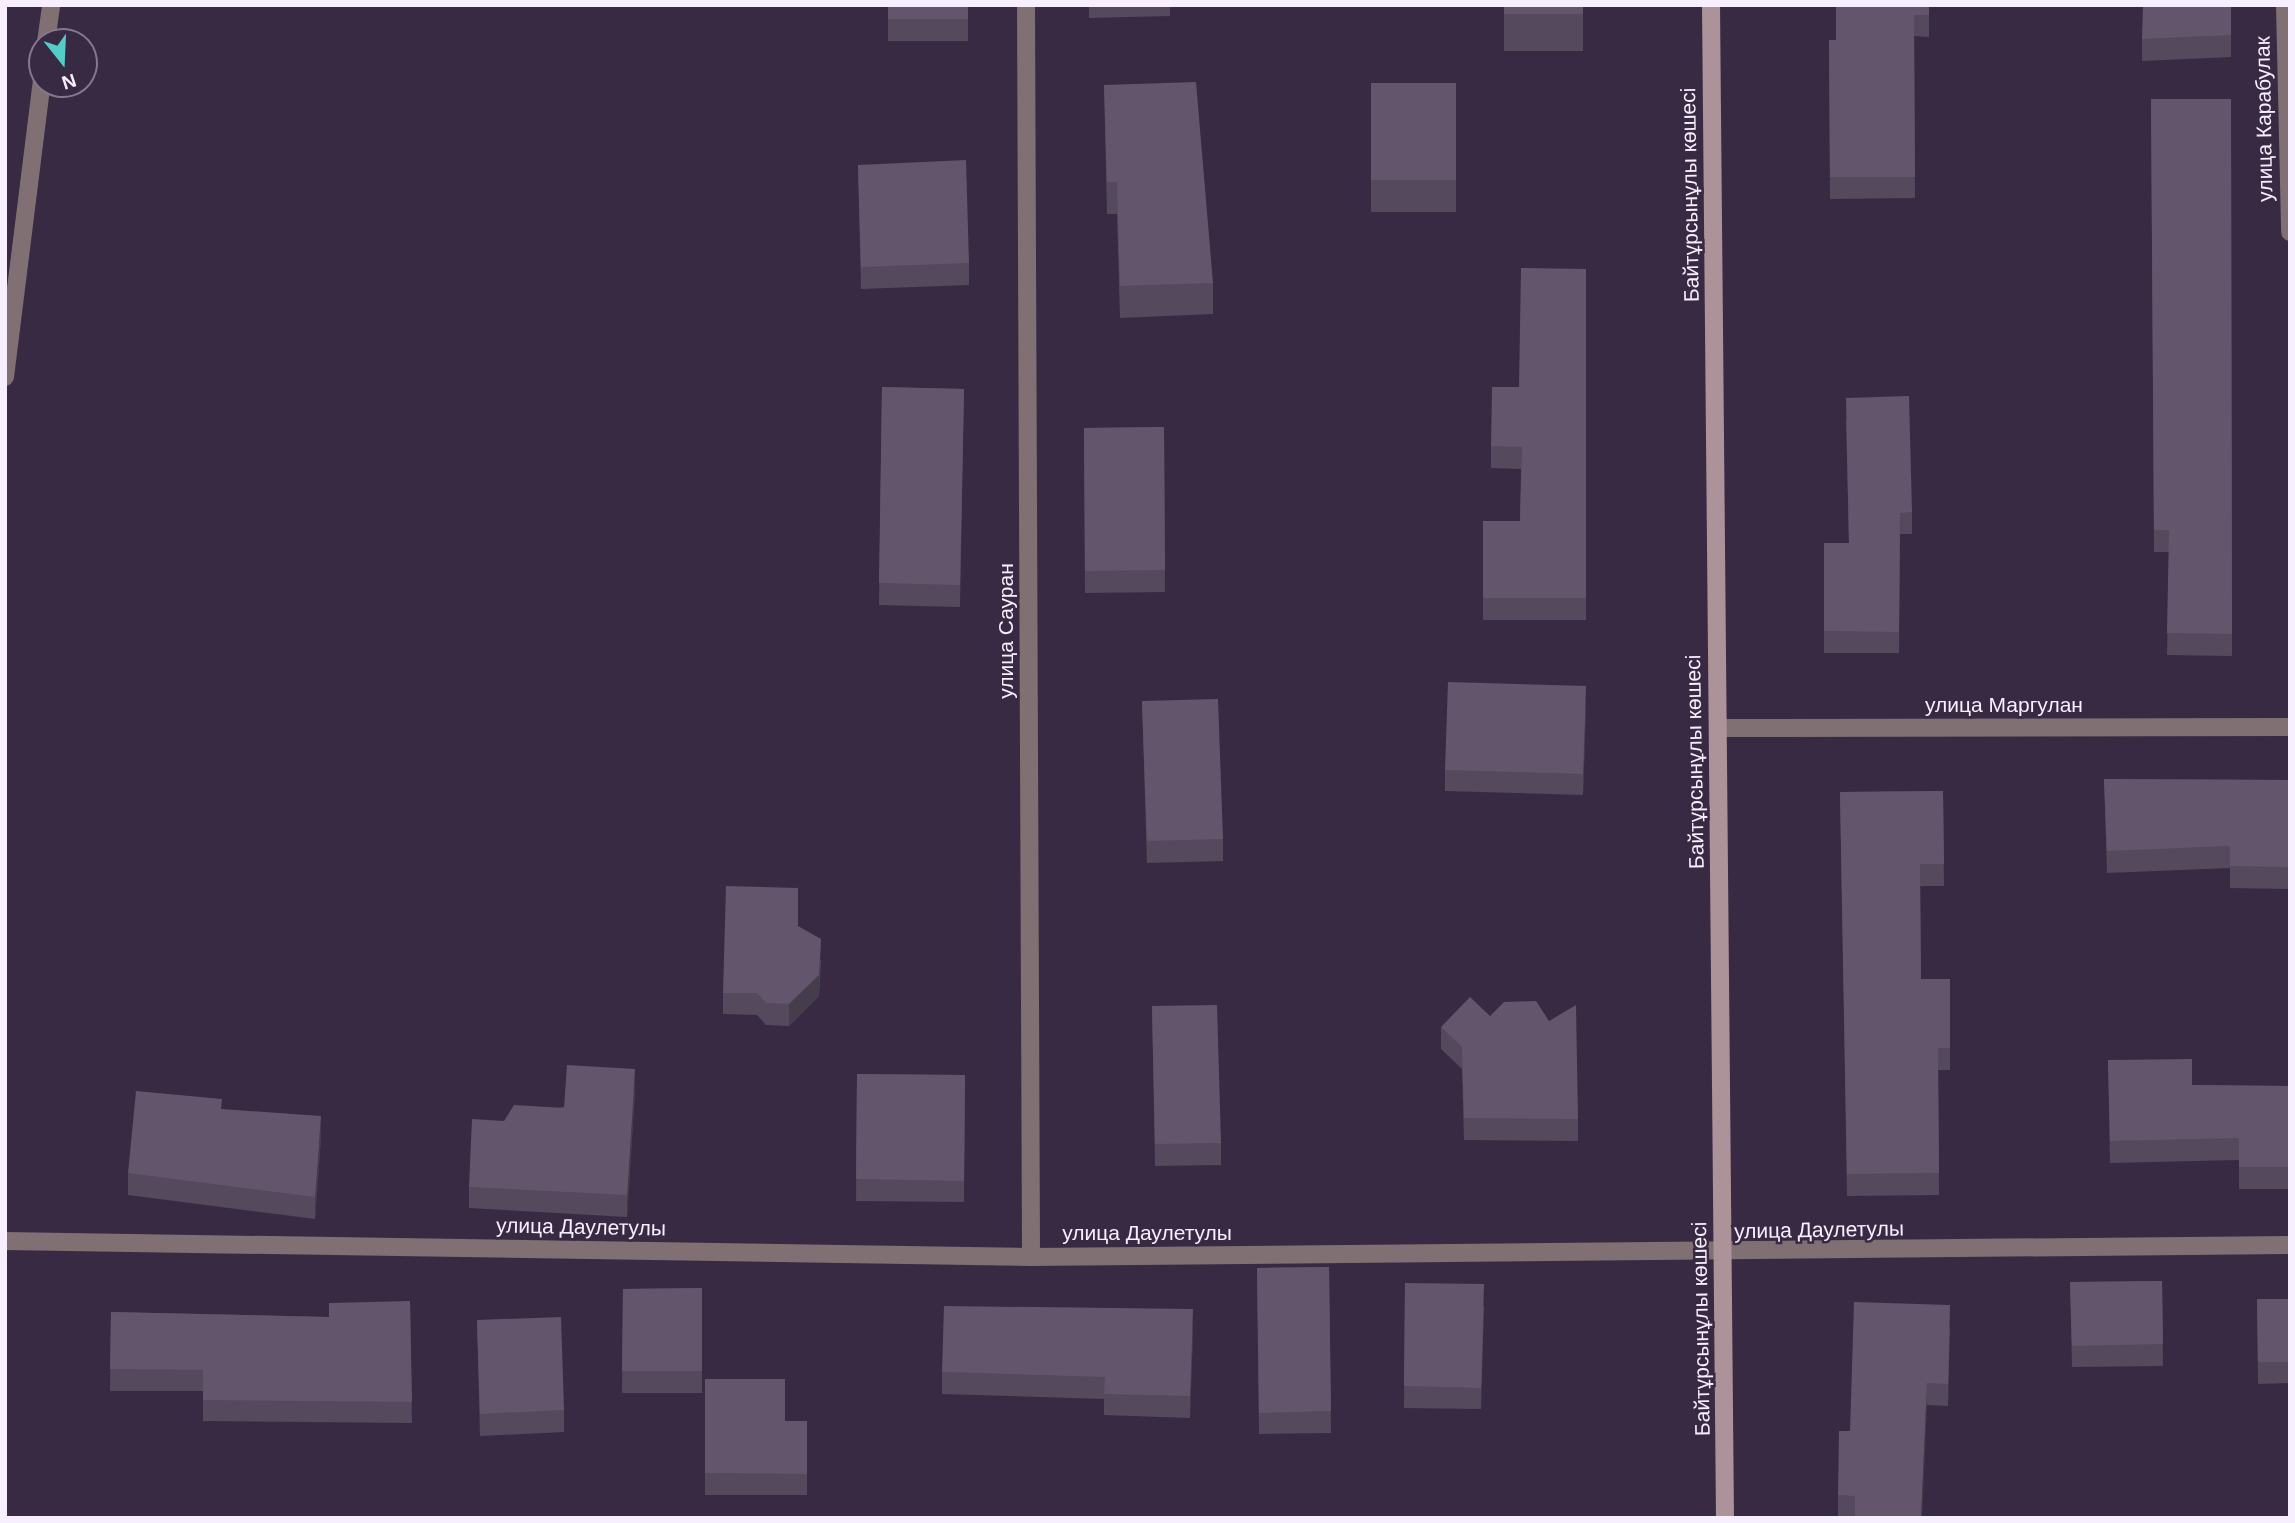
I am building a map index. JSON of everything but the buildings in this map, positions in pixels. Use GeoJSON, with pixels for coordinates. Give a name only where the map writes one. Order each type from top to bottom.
{"type":"FeatureCollection","features":[{"type":"Feature","properties":{"kind":"main road","name":"Байтұрсынұлы көшесі"},"geometry":{"type":"LineString","coordinates":[[1711,5],[1726,1518]]}},
{"type":"Feature","properties":{"kind":"street"},"geometry":{"type":"LineString","coordinates":[[48,28],[51,5]]}},
{"type":"Feature","properties":{"kind":"street","name":"улица Сауран"},"geometry":{"type":"LineString","coordinates":[[1026,5],[1031,1256]]}},
{"type":"Feature","properties":{"kind":"street","name":"улица Карабулак"},"geometry":{"type":"LineString","coordinates":[[2285,5],[2290,232]]}},
{"type":"Feature","properties":{"kind":"street"},"geometry":{"type":"LineString","coordinates":[[5,377],[40,98]]}},
{"type":"Feature","properties":{"kind":"street","name":"улица Маргулан"},"geometry":{"type":"LineString","coordinates":[[1718,728],[2290,727]]}},
{"type":"Feature","properties":{"kind":"street","name":"улица Даулетулы"},"geometry":{"type":"LineString","coordinates":[[5,1241],[1031,1256],[1723,1254],[2290,1245]]}}]}
